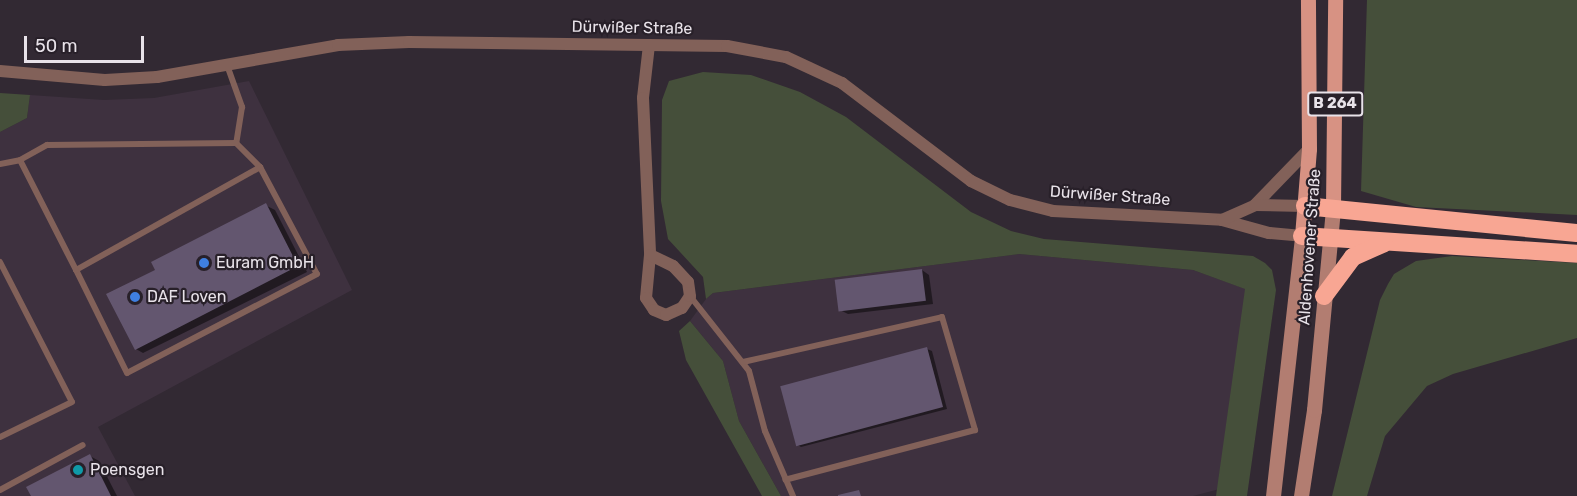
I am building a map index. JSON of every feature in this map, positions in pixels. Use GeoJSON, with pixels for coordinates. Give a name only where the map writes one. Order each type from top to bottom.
{"type":"FeatureCollection","features":[{"type":"Feature","properties":{"kind":"highway"},"geometry":{"type":"LineString","coordinates":[[1305,206],[1406,219],[1577,233]]}},
{"type":"Feature","properties":{"kind":"highway"},"geometry":{"type":"LineString","coordinates":[[1302,236],[1577,254]]}},
{"type":"Feature","properties":{"kind":"highway"},"geometry":{"type":"LineString","coordinates":[[1324,296],[1353,257],[1387,242]]}},
{"type":"Feature","properties":{"kind":"main road","name":"Aldenhovener Straße"},"geometry":{"type":"LineString","coordinates":[[1273,496],[1305,206],[1309,148],[1308,0]]}},
{"type":"Feature","properties":{"kind":"main road","name":"Aldenhovener Straße"},"geometry":{"type":"LineString","coordinates":[[1301,496],[1314,410],[1333,208],[1335,0]]}},
{"type":"Feature","properties":{"kind":"street","name":"Dürwißer Straße"},"geometry":{"type":"LineString","coordinates":[[0,71],[105,80],[157,77],[338,45],[650,45],[746,48],[817,69],[850,88],[971,181],[988,191],[1034,207],[1222,220],[1269,233],[1302,236]]}},
{"type":"Feature","properties":{"kind":"street"},"geometry":{"type":"LineString","coordinates":[[650,45],[643,98],[650,255],[646,298],[654,310],[666,315],[682,308],[690,296],[688,282],[680,274],[650,255]]}},
{"type":"Feature","properties":{"kind":"street","name":"Dürwißer Straße"},"geometry":{"type":"LineString","coordinates":[[1222,220],[1255,205],[1309,148]]}},
{"type":"Feature","properties":{"kind":"street","name":"Dürwißer Straße"},"geometry":{"type":"LineString","coordinates":[[1255,205],[1305,206]]}},
{"type":"Feature","properties":{"kind":"lane"},"geometry":{"type":"LineString","coordinates":[[227,65],[242,107],[236,143]]}},
{"type":"Feature","properties":{"kind":"lane"},"geometry":{"type":"LineString","coordinates":[[0,164],[20,160],[47,145],[236,143],[260,167],[317,274],[127,373],[20,160]]}},
{"type":"Feature","properties":{"kind":"lane"},"geometry":{"type":"LineString","coordinates":[[76,270],[260,167]]}},
{"type":"Feature","properties":{"kind":"lane"},"geometry":{"type":"LineString","coordinates":[[0,262],[72,402],[0,437]]}},
{"type":"Feature","properties":{"kind":"lane"},"geometry":{"type":"LineString","coordinates":[[690,296],[743,362],[785,480],[793,496]]}},
{"type":"Feature","properties":{"kind":"lane"},"geometry":{"type":"LineString","coordinates":[[743,362],[942,317],[975,430],[785,480]]}},
{"type":"Feature","properties":{"kind":"lane"},"geometry":{"type":"LineString","coordinates":[[0,490],[83,445]]}},
{"type":"Feature","properties":{"kind":"shaded area"},"geometry":{"type":"Polygon","coordinates":[[[249,81],[352,290],[98,427],[135,496],[0,496],[0,132],[27,118],[30,95],[104,100],[154,98],[249,81]]]}},
{"type":"Feature","properties":{"kind":"shaded area"},"geometry":{"type":"Polygon","coordinates":[[[1019,254],[1193,270],[1246,289],[1227,487],[1193,496],[781,496],[739,421],[723,361],[690,321],[706,299],[713,293],[1019,254]]]}},
{"type":"Feature","properties":{"kind":"green space"},"geometry":{"type":"Polygon","coordinates":[[[1367,0],[1577,0],[1577,215],[1416,207],[1361,191],[1367,0]]]}},
{"type":"Feature","properties":{"kind":"green space"},"geometry":{"type":"Polygon","coordinates":[[[703,72],[751,75],[800,92],[846,117],[971,212],[1011,231],[1044,239],[1253,256],[1265,263],[1272,270],[1276,290],[1247,496],[1216,496],[1245,289],[1193,270],[1019,254],[713,293],[706,299],[703,277],[668,239],[661,201],[662,100],[669,81],[703,72]]]}},
{"type":"Feature","properties":{"kind":"green space"},"geometry":{"type":"Polygon","coordinates":[[[0,93],[30,95],[27,118],[0,132],[0,93]]]}},
{"type":"Feature","properties":{"kind":"green space"},"geometry":{"type":"Polygon","coordinates":[[[1452,256],[1577,263],[1577,338],[1453,374],[1427,386],[1385,436],[1367,496],[1332,496],[1380,300],[1388,284],[1394,274],[1416,261],[1452,256]]]}},
{"type":"Feature","properties":{"kind":"green space"},"geometry":{"type":"Polygon","coordinates":[[[690,321],[723,361],[739,421],[781,496],[762,496],[686,360],[679,331],[690,321]]]}},
{"type":"Feature","properties":{"kind":"building"},"geometry":{"type":"Polygon","coordinates":[[[266,203],[298,266],[135,350],[106,294],[155,270],[151,262],[266,203]]]}},
{"type":"Feature","properties":{"kind":"building"},"geometry":{"type":"Polygon","coordinates":[[[922,269],[926,301],[839,311],[835,280],[922,269]]]}},
{"type":"Feature","properties":{"kind":"building"},"geometry":{"type":"Polygon","coordinates":[[[927,347],[943,407],[796,446],[780,386],[927,347]]]}},
{"type":"Feature","properties":{"kind":"building","name":"Poensgen"},"geometry":{"type":"Polygon","coordinates":[[[90,454],[111,496],[31,496],[26,487],[90,454]]]}},
{"type":"Feature","properties":{"kind":"building"},"geometry":{"type":"Polygon","coordinates":[[[859,490],[861,496],[838,496],[838,495],[859,490]]]}},
{"type":"Feature","properties":{"kind":"place","name":"Euram GmbH"},"geometry":{"type":"Point","coordinates":[204,263]}},
{"type":"Feature","properties":{"kind":"place","name":"DAF Loven"},"geometry":{"type":"Point","coordinates":[135,297]}},
{"type":"Feature","properties":{"kind":"place","name":"Poensgen"},"geometry":{"type":"Point","coordinates":[78,470]}}]}
